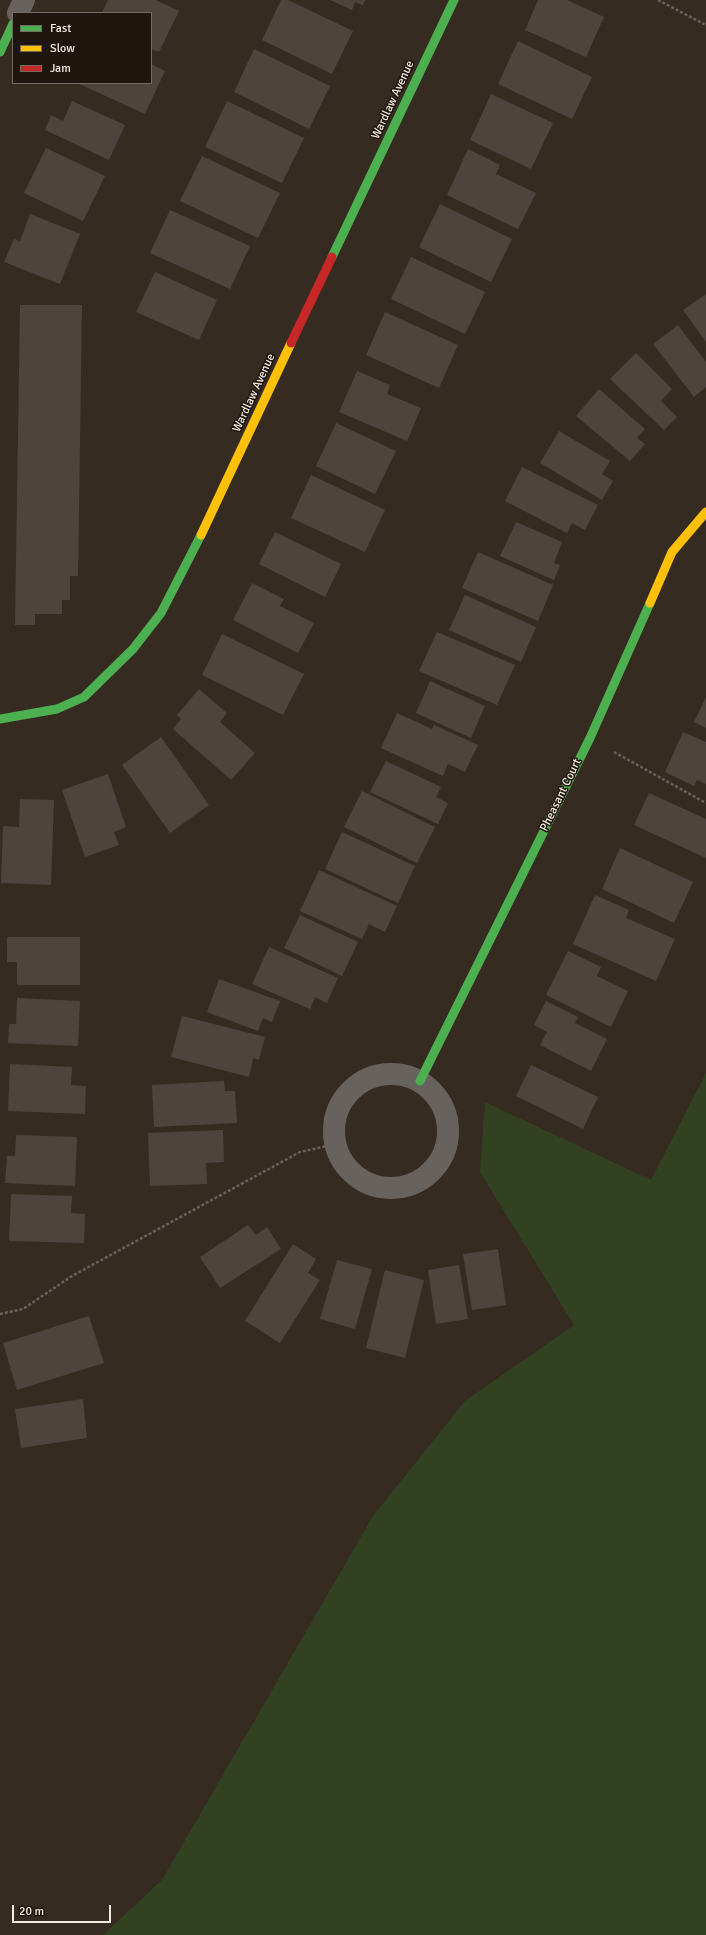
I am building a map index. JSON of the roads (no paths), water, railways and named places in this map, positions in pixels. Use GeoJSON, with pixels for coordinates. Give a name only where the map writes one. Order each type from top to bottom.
{"type":"FeatureCollection","features":[{"type":"Feature","properties":{"kind":"street"},"geometry":{"type":"LineString","coordinates":[[18,12],[24,0]]}},
{"type":"Feature","properties":{"kind":"street","name":"Wardlaw Avenue"},"geometry":{"type":"LineString","coordinates":[[0,719],[57,709],[84,697],[133,649],[161,613],[200,536],[454,0]]}},
{"type":"Feature","properties":{"kind":"street"},"geometry":{"type":"LineString","coordinates":[[0,52],[12,26]]}},
{"type":"Feature","properties":{"kind":"street","name":"Pheasant Court"},"geometry":{"type":"LineString","coordinates":[[420,1081],[590,738],[672,552],[706,512]]}},
{"type":"Feature","properties":{"kind":"street"},"geometry":{"type":"LineString","coordinates":[[383,1074],[403,1075],[420,1081],[436,1096],[445,1114],[448,1133],[439,1162],[426,1176],[408,1185],[388,1188],[369,1184],[352,1173],[338,1153],[334,1134],[336,1114],[345,1096],[364,1080],[383,1074]]}}]}
